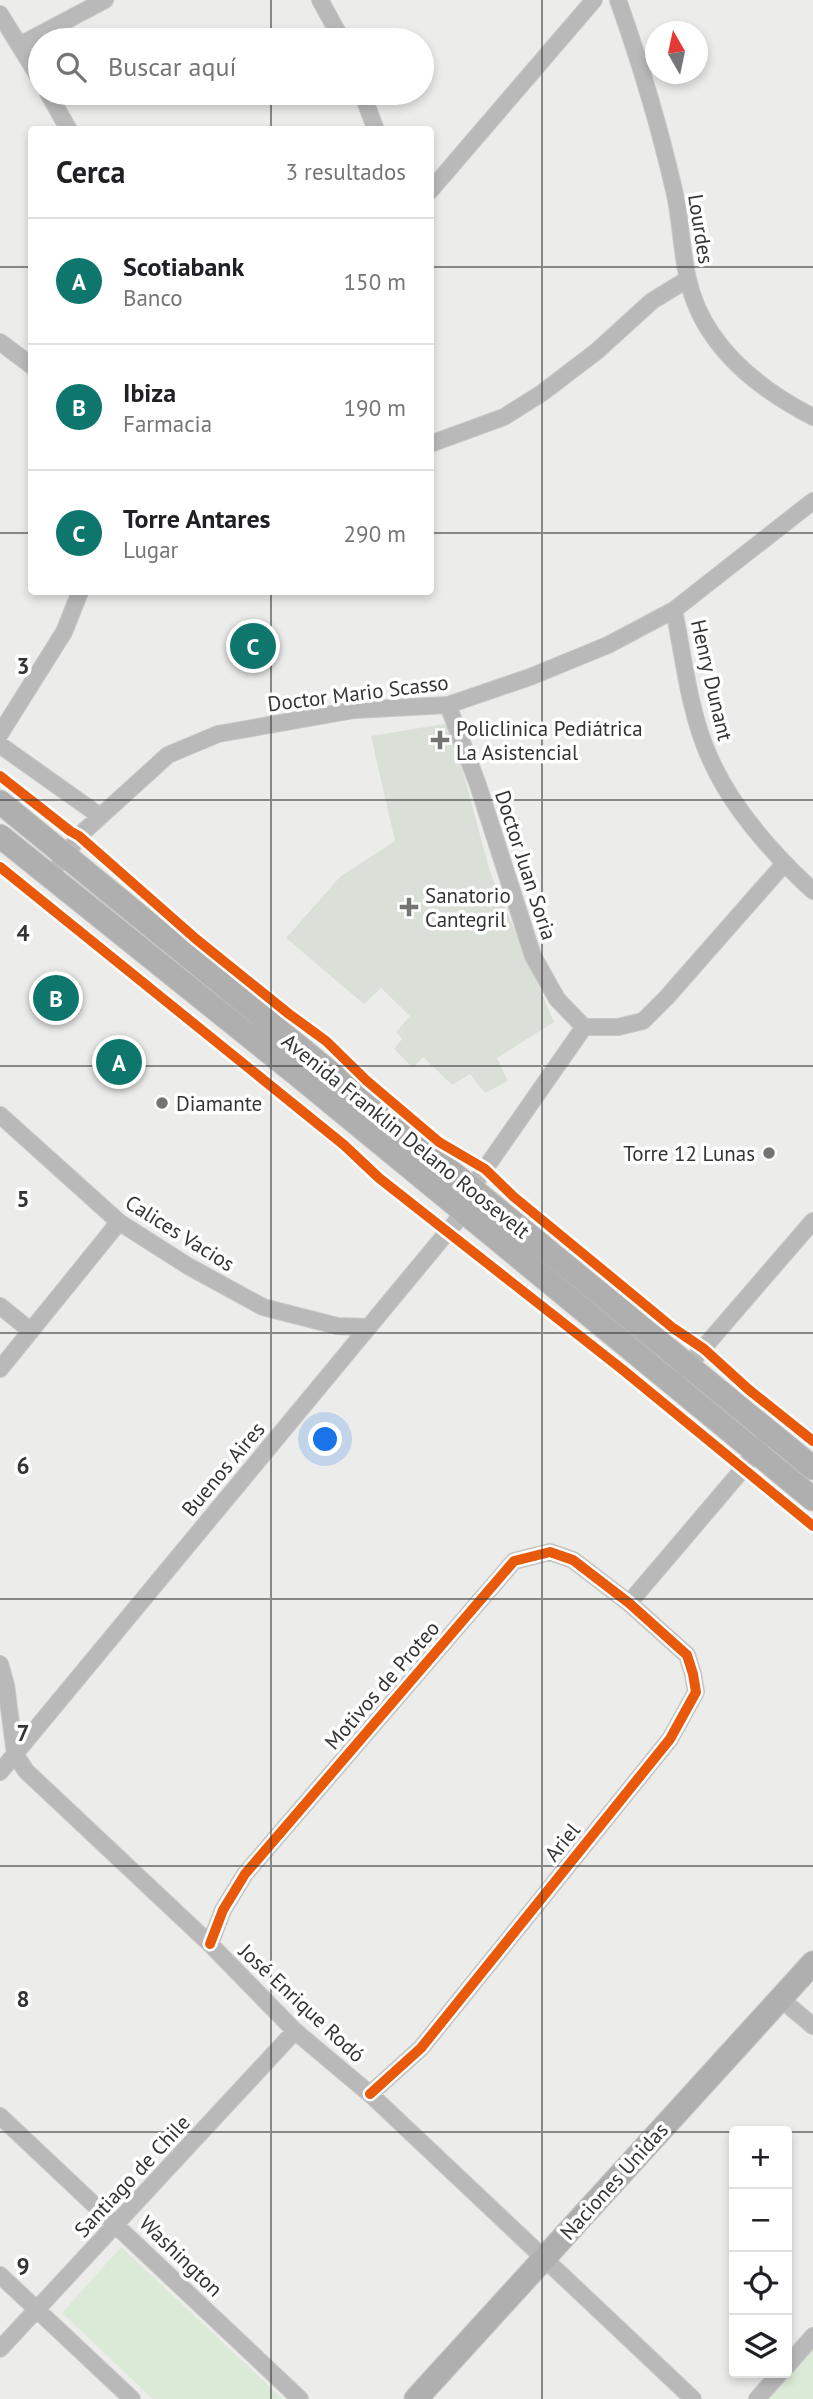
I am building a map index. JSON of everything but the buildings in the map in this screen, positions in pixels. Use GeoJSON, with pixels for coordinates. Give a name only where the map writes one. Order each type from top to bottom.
{"type":"FeatureCollection","features":[{"type":"Feature","properties":{"kind":"main road","name":"Avenida Franklin Delano Roosevelt"},"geometry":{"type":"LineString","coordinates":[[0,802],[471,1189],[681,1374],[756,1452],[813,1499]]}},
{"type":"Feature","properties":{"kind":"main road","name":"Avenida Franklin Delano Roosevelt"},"geometry":{"type":"LineString","coordinates":[[0,836],[464,1212],[681,1374],[769,1432],[813,1468]]}},
{"type":"Feature","properties":{"kind":"main road","name":"Naciones Unidas"},"geometry":{"type":"LineString","coordinates":[[416,2399],[813,1963]]}},
{"type":"Feature","properties":{"kind":"street"},"geometry":{"type":"LineString","coordinates":[[52,28],[105,0]]}},
{"type":"Feature","properties":{"kind":"street"},"geometry":{"type":"LineString","coordinates":[[320,0],[335,28]]}},
{"type":"Feature","properties":{"kind":"street"},"geometry":{"type":"LineString","coordinates":[[434,186],[594,0]]}},
{"type":"Feature","properties":{"kind":"street","name":"Lourdes"},"geometry":{"type":"LineString","coordinates":[[618,0],[652,103],[675,192],[688,279],[696,309],[709,333],[732,359],[761,385],[813,417]]}},
{"type":"Feature","properties":{"kind":"street"},"geometry":{"type":"LineString","coordinates":[[0,14],[28,59]]}},
{"type":"Feature","properties":{"kind":"street"},"geometry":{"type":"LineString","coordinates":[[20,45],[28,41]]}},
{"type":"Feature","properties":{"kind":"street"},"geometry":{"type":"LineString","coordinates":[[55,105],[67,126]]}},
{"type":"Feature","properties":{"kind":"street"},"geometry":{"type":"LineString","coordinates":[[367,105],[374,126]]}},
{"type":"Feature","properties":{"kind":"street"},"geometry":{"type":"LineString","coordinates":[[434,443],[505,417],[533,399],[597,351],[652,301],[688,279]]}},
{"type":"Feature","properties":{"kind":"street"},"geometry":{"type":"LineString","coordinates":[[0,342],[28,363]]}},
{"type":"Feature","properties":{"kind":"street","name":"Doctor Mario Scasso"},"geometry":{"type":"LineString","coordinates":[[51,877],[79,835],[168,755],[218,734],[354,710],[448,705],[530,677],[608,645],[674,610],[813,501]]}},
{"type":"Feature","properties":{"kind":"street"},"geometry":{"type":"LineString","coordinates":[[0,734],[64,632],[79,595]]}},
{"type":"Feature","properties":{"kind":"street","name":"Henry Dunant"},"geometry":{"type":"LineString","coordinates":[[674,610],[695,716],[708,755],[726,792],[784,864],[813,891]]}},
{"type":"Feature","properties":{"kind":"street","name":"Doctor Juan Soria"},"geometry":{"type":"LineString","coordinates":[[448,705],[478,785],[533,956],[557,999],[584,1027]]}},
{"type":"Feature","properties":{"kind":"street"},"geometry":{"type":"LineString","coordinates":[[0,745],[100,816]]}},
{"type":"Feature","properties":{"kind":"street"},"geometry":{"type":"LineString","coordinates":[[584,1027],[618,1027],[643,1021],[667,998],[784,864]]}},
{"type":"Feature","properties":{"kind":"street","name":"Buenos Aires"},"geometry":{"type":"LineString","coordinates":[[0,1772],[464,1212],[471,1189],[584,1027]]}},
{"type":"Feature","properties":{"kind":"street","name":"Calices Vacios"},"geometry":{"type":"LineString","coordinates":[[0,1115],[120,1223],[188,1266],[263,1307],[337,1326],[368,1327]]}},
{"type":"Feature","properties":{"kind":"street"},"geometry":{"type":"LineString","coordinates":[[681,1374],[813,1221]]}},
{"type":"Feature","properties":{"kind":"street"},"geometry":{"type":"LineString","coordinates":[[0,1369],[120,1223]]}},
{"type":"Feature","properties":{"kind":"street"},"geometry":{"type":"LineString","coordinates":[[0,1306],[30,1331]]}},
{"type":"Feature","properties":{"kind":"street"},"geometry":{"type":"LineString","coordinates":[[629,1603],[756,1452],[769,1432]]}},
{"type":"Feature","properties":{"kind":"street","name":"Motivos de Proteo"},"geometry":{"type":"LineString","coordinates":[[210,1944],[223,1910],[245,1874],[514,1561],[550,1552],[573,1560],[629,1603]]}},
{"type":"Feature","properties":{"kind":"street","name":"Ariel"},"geometry":{"type":"LineString","coordinates":[[370,2094],[421,2048],[670,1739],[691,1706],[696,1692],[687,1655],[629,1603]]}},
{"type":"Feature","properties":{"kind":"street"},"geometry":{"type":"LineString","coordinates":[[0,1664],[6,1685],[15,1754]]}},
{"type":"Feature","properties":{"kind":"street","name":"José Enrique Rodó"},"geometry":{"type":"LineString","coordinates":[[15,1754],[26,1771],[210,1944],[295,2031],[370,2094],[693,2399]]}},
{"type":"Feature","properties":{"kind":"street"},"geometry":{"type":"LineString","coordinates":[[780,1999],[813,2026]]}},
{"type":"Feature","properties":{"kind":"street","name":"Santiago de Chile"},"geometry":{"type":"LineString","coordinates":[[0,2349],[295,2031]]}},
{"type":"Feature","properties":{"kind":"street","name":"Washington"},"geometry":{"type":"LineString","coordinates":[[0,2116],[300,2399]]}},
{"type":"Feature","properties":{"kind":"street"},"geometry":{"type":"LineString","coordinates":[[0,2275],[132,2399]]}},
{"type":"Feature","properties":{"kind":"street"},"geometry":{"type":"LineString","coordinates":[[792,2360],[813,2336]]}},
{"type":"Feature","properties":{"kind":"street"},"geometry":{"type":"LineString","coordinates":[[757,2399],[776,2378]]}},
{"type":"Feature","properties":{"kind":"shaded area","name":"Sanatorio Cantegril"},"geometry":{"type":"Polygon","coordinates":[[[450,723],[490,872],[554,1022],[497,1058],[508,1081],[485,1093],[470,1074],[452,1085],[423,1057],[413,1068],[394,1049],[402,1039],[396,1032],[410,1016],[381,988],[364,1004],[286,938],[341,876],[395,841],[371,736],[450,723]]]}},
{"type":"Feature","properties":{"kind":"green space"},"geometry":{"type":"Polygon","coordinates":[[[121,2247],[283,2399],[153,2399],[62,2313],[121,2247]]]}},
{"type":"Feature","properties":{"kind":"green space"},"geometry":{"type":"Polygon","coordinates":[[[813,2349],[813,2399],[767,2399],[786,2378],[792,2378],[792,2372],[813,2349]]]}},
{"type":"Feature","properties":{"kind":"cycle path"},"geometry":{"type":"LineString","coordinates":[[0,776],[79,836],[196,939],[326,1041],[367,1081],[439,1142],[485,1169],[514,1197],[673,1328],[704,1349],[748,1389],[813,1441]]}},
{"type":"Feature","properties":{"kind":"cycle path"},"geometry":{"type":"LineString","coordinates":[[0,867],[344,1145],[379,1178],[623,1370],[813,1526]]}},
{"type":"Feature","properties":{"kind":"cycle path"},"geometry":{"type":"LineString","coordinates":[[210,1944],[223,1910],[245,1874],[514,1561],[550,1552],[573,1560],[629,1603],[687,1655],[696,1692],[670,1739],[421,2048],[370,2094]]}},
{"type":"Feature","properties":{"kind":"place","name":"Torre Antares"},"geometry":{"type":"Point","coordinates":[253,646]}},
{"type":"Feature","properties":{"kind":"place","name":"Policlinica Pediátrica La Asistencial"},"geometry":{"type":"Point","coordinates":[440,740]}},
{"type":"Feature","properties":{"kind":"place","name":"Sanatorio Cantegril"},"geometry":{"type":"Point","coordinates":[409,907]}},
{"type":"Feature","properties":{"kind":"place","name":"Ibiza"},"geometry":{"type":"Point","coordinates":[56,998]}},
{"type":"Feature","properties":{"kind":"place","name":"Scotiabank"},"geometry":{"type":"Point","coordinates":[119,1062]}},
{"type":"Feature","properties":{"kind":"place","name":"Diamante"},"geometry":{"type":"Point","coordinates":[162,1103]}},
{"type":"Feature","properties":{"kind":"place","name":"Torre 12 Lunas"},"geometry":{"type":"Point","coordinates":[769,1153]}}]}
